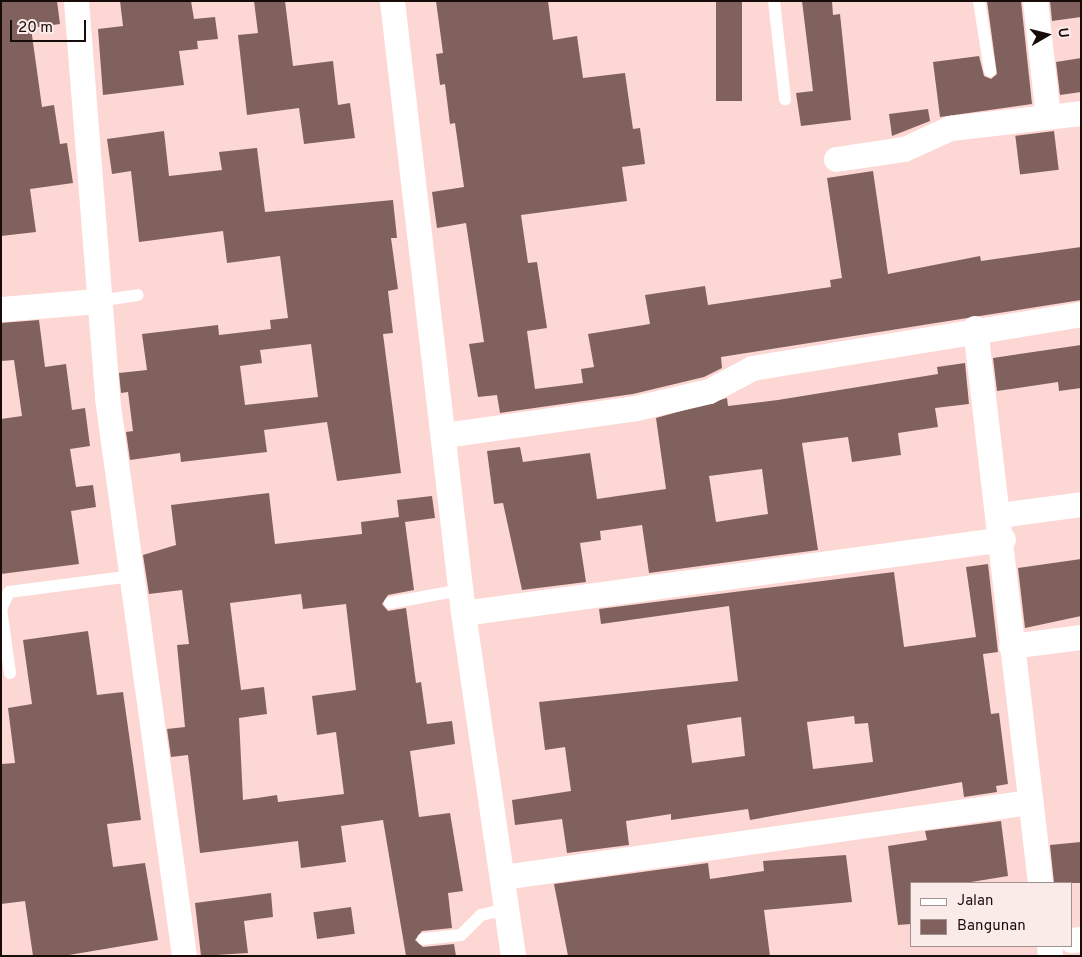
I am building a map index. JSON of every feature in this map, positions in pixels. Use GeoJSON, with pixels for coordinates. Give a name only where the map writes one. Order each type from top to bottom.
{"type":"FeatureCollection","features":[{"type":"Feature","properties":{"kind":"street"},"geometry":{"type":"LineString","coordinates":[[76,1],[98,301],[184,956]]}},
{"type":"Feature","properties":{"kind":"street"},"geometry":{"type":"LineString","coordinates":[[392,1],[444,435],[461,601],[503,877],[513,956]]}},
{"type":"Feature","properties":{"kind":"street"},"geometry":{"type":"LineString","coordinates":[[1035,1],[1048,116]]}},
{"type":"Feature","properties":{"kind":"street"},"geometry":{"type":"LineString","coordinates":[[836,159],[904,149],[950,128],[1081,113]]}},
{"type":"Feature","properties":{"kind":"street"},"geometry":{"type":"LineString","coordinates":[[1,309],[98,301]]}},
{"type":"Feature","properties":{"kind":"street"},"geometry":{"type":"LineString","coordinates":[[444,435],[636,408],[709,391],[752,368],[975,328],[1081,314]]}},
{"type":"Feature","properties":{"kind":"street"},"geometry":{"type":"LineString","coordinates":[[975,328],[1001,527],[1011,646],[1040,882]]}},
{"type":"Feature","properties":{"kind":"street"},"geometry":{"type":"LineString","coordinates":[[461,601],[1001,527],[1081,504]]}},
{"type":"Feature","properties":{"kind":"street"},"geometry":{"type":"LineString","coordinates":[[1011,646],[1081,637]]}},
{"type":"Feature","properties":{"kind":"street"},"geometry":{"type":"LineString","coordinates":[[503,877],[1029,802]]}},
{"type":"Feature","properties":{"kind":"lane"},"geometry":{"type":"LineString","coordinates":[[774,1],[785,99]]}},
{"type":"Feature","properties":{"kind":"lane"},"geometry":{"type":"LineString","coordinates":[[979,1],[990,71]]}},
{"type":"Feature","properties":{"kind":"lane"},"geometry":{"type":"LineString","coordinates":[[98,301],[138,295]]}},
{"type":"Feature","properties":{"kind":"lane"},"geometry":{"type":"LineString","coordinates":[[10,673],[1,610],[9,592],[133,576]]}},
{"type":"Feature","properties":{"kind":"lane"},"geometry":{"type":"LineString","coordinates":[[390,603],[461,601]]}},
{"type":"Feature","properties":{"kind":"lane"},"geometry":{"type":"LineString","coordinates":[[423,940],[462,934],[482,915],[507,909]]}},
{"type":"Feature","properties":{"kind":"building"},"geometry":{"type":"Polygon","coordinates":[[[1,1],[57,1],[60,24],[31,28],[42,107],[54,105],[60,144],[67,143],[73,183],[30,189],[36,232],[1,236],[1,1]]]}},
{"type":"Feature","properties":{"kind":"building"},"geometry":{"type":"Polygon","coordinates":[[[120,1],[191,1],[194,19],[215,17],[218,39],[197,41],[198,49],[179,51],[184,85],[103,95],[98,29],[123,26],[120,1]]]}},
{"type":"Feature","properties":{"kind":"building"},"geometry":{"type":"Polygon","coordinates":[[[254,1],[285,1],[293,66],[333,61],[338,105],[350,103],[355,138],[304,144],[299,108],[247,115],[238,35],[258,33],[254,1]]]}},
{"type":"Feature","properties":{"kind":"building"},"geometry":{"type":"Polygon","coordinates":[[[436,1],[548,1],[553,40],[577,36],[583,78],[625,73],[633,129],[640,128],[645,164],[622,167],[627,201],[521,215],[528,263],[537,262],[547,328],[527,331],[535,389],[583,383],[581,369],[594,367],[588,334],[650,324],[645,295],[705,286],[708,305],[831,287],[830,280],[842,278],[827,178],[873,171],[888,274],[980,256],[981,261],[1081,247],[1081,300],[721,357],[722,368],[704,377],[633,394],[500,413],[497,395],[478,397],[469,344],[484,342],[466,223],[437,228],[432,192],[464,187],[455,123],[450,124],[445,84],[440,85],[436,54],[443,53],[436,1]]]}},
{"type":"Feature","properties":{"kind":"building"},"geometry":{"type":"Polygon","coordinates":[[[716,1],[742,1],[742,101],[716,101],[716,1]]]}},
{"type":"Feature","properties":{"kind":"building"},"geometry":{"type":"Polygon","coordinates":[[[802,1],[832,1],[833,15],[840,14],[851,120],[801,126],[796,93],[813,91],[802,1]]]}},
{"type":"Feature","properties":{"kind":"building"},"geometry":{"type":"Polygon","coordinates":[[[987,1],[1021,1],[1032,104],[940,117],[933,62],[979,56],[984,76],[991,79],[997,74],[987,1]]]}},
{"type":"Feature","properties":{"kind":"building"},"geometry":{"type":"Polygon","coordinates":[[[1050,1],[1081,1],[1081,17],[1052,21],[1050,1]]]}},
{"type":"Feature","properties":{"kind":"building"},"geometry":{"type":"Polygon","coordinates":[[[1081,58],[1081,92],[1060,95],[1056,62],[1081,58]]]}},
{"type":"Feature","properties":{"kind":"building"},"geometry":{"type":"Polygon","coordinates":[[[928,109],[930,121],[892,136],[889,114],[928,109]]]}},
{"type":"Feature","properties":{"kind":"building"},"geometry":{"type":"Polygon","coordinates":[[[164,131],[169,176],[222,170],[219,152],[257,148],[265,212],[393,200],[397,238],[391,238],[398,289],[388,291],[393,333],[383,334],[401,473],[337,481],[327,422],[264,430],[267,452],[181,462],[180,453],[130,460],[126,432],[133,431],[128,392],[121,393],[119,373],[147,370],[142,334],[218,325],[219,335],[271,329],[270,320],[288,318],[280,256],[227,263],[223,231],[139,242],[131,171],[112,174],[107,139],[164,131]],[[311,344],[260,350],[262,363],[240,366],[245,405],[318,397],[311,344]]]}},
{"type":"Feature","properties":{"kind":"building"},"geometry":{"type":"Polygon","coordinates":[[[1054,131],[1059,170],[1020,174],[1015,136],[1054,131]]]}},
{"type":"Feature","properties":{"kind":"building"},"geometry":{"type":"Polygon","coordinates":[[[39,320],[45,367],[66,364],[72,410],[85,408],[90,446],[70,449],[76,487],[93,485],[96,507],[71,511],[79,564],[1,574],[1,419],[22,416],[14,360],[1,361],[1,323],[39,320]]]}},
{"type":"Feature","properties":{"kind":"building"},"geometry":{"type":"Polygon","coordinates":[[[1081,345],[1081,388],[1059,391],[1058,382],[997,391],[993,358],[1081,345]]]}},
{"type":"Feature","properties":{"kind":"building"},"geometry":{"type":"Polygon","coordinates":[[[965,363],[969,404],[935,408],[938,427],[898,433],[901,455],[852,462],[848,437],[802,443],[818,550],[649,573],[642,525],[600,531],[601,540],[580,543],[586,582],[522,590],[503,503],[494,504],[487,451],[520,447],[523,462],[590,453],[597,499],[666,489],[656,418],[727,398],[728,406],[778,400],[938,374],[937,367],[965,363]],[[762,469],[709,476],[716,522],[768,514],[762,469]]]}},
{"type":"Feature","properties":{"kind":"building"},"geometry":{"type":"Polygon","coordinates":[[[269,493],[275,544],[362,534],[361,522],[399,517],[397,500],[432,496],[435,518],[405,522],[414,590],[388,595],[382,604],[388,611],[406,608],[416,683],[421,682],[427,724],[452,721],[455,744],[410,751],[419,817],[450,813],[463,891],[448,893],[452,928],[422,931],[415,940],[423,947],[454,944],[456,956],[406,956],[383,820],[341,826],[346,862],[301,868],[298,841],[200,853],[188,755],[171,757],[167,729],[185,727],[177,645],[189,644],[182,590],[149,594],[143,555],[176,545],[171,505],[269,493]],[[301,594],[230,603],[241,690],[264,687],[267,714],[239,718],[243,800],[277,795],[278,802],[344,794],[336,732],[317,735],[312,696],[356,690],[346,604],[303,609],[301,594]]]}},
{"type":"Feature","properties":{"kind":"building"},"geometry":{"type":"Polygon","coordinates":[[[1081,559],[1081,616],[1025,628],[1018,568],[1081,559]]]}},
{"type":"Feature","properties":{"kind":"building"},"geometry":{"type":"Polygon","coordinates":[[[988,564],[998,652],[983,654],[991,714],[999,713],[1008,784],[996,786],[997,792],[964,797],[962,782],[750,820],[748,809],[671,820],[671,814],[626,821],[629,845],[567,853],[562,819],[515,825],[512,800],[571,791],[565,747],[545,750],[539,702],[738,681],[729,606],[601,624],[599,609],[894,572],[904,647],[976,637],[966,567],[988,564]],[[854,716],[807,722],[813,769],[873,762],[868,723],[855,724],[854,716]],[[741,717],[687,725],[692,763],[745,756],[741,717]]]}},
{"type":"Feature","properties":{"kind":"building"},"geometry":{"type":"Polygon","coordinates":[[[88,631],[97,695],[123,692],[141,820],[107,824],[113,867],[145,863],[158,940],[63,956],[33,956],[25,901],[1,904],[1,764],[15,763],[8,708],[32,704],[23,640],[88,631]]]}},
{"type":"Feature","properties":{"kind":"building"},"geometry":{"type":"Polygon","coordinates":[[[1001,821],[1008,876],[971,882],[910,882],[910,924],[898,925],[888,846],[927,840],[925,831],[1001,821]]]}},
{"type":"Feature","properties":{"kind":"building"},"geometry":{"type":"Polygon","coordinates":[[[1081,842],[1081,883],[1054,882],[1050,845],[1081,842]]]}},
{"type":"Feature","properties":{"kind":"building"},"geometry":{"type":"Polygon","coordinates":[[[846,855],[852,902],[764,910],[770,956],[568,956],[554,884],[708,863],[710,879],[764,871],[763,861],[846,855]]]}},
{"type":"Feature","properties":{"kind":"building"},"geometry":{"type":"Polygon","coordinates":[[[271,893],[273,917],[244,921],[248,953],[201,956],[195,903],[271,893]]]}},
{"type":"Feature","properties":{"kind":"building"},"geometry":{"type":"Polygon","coordinates":[[[351,907],[355,934],[317,939],[313,912],[351,907]]]}}]}
